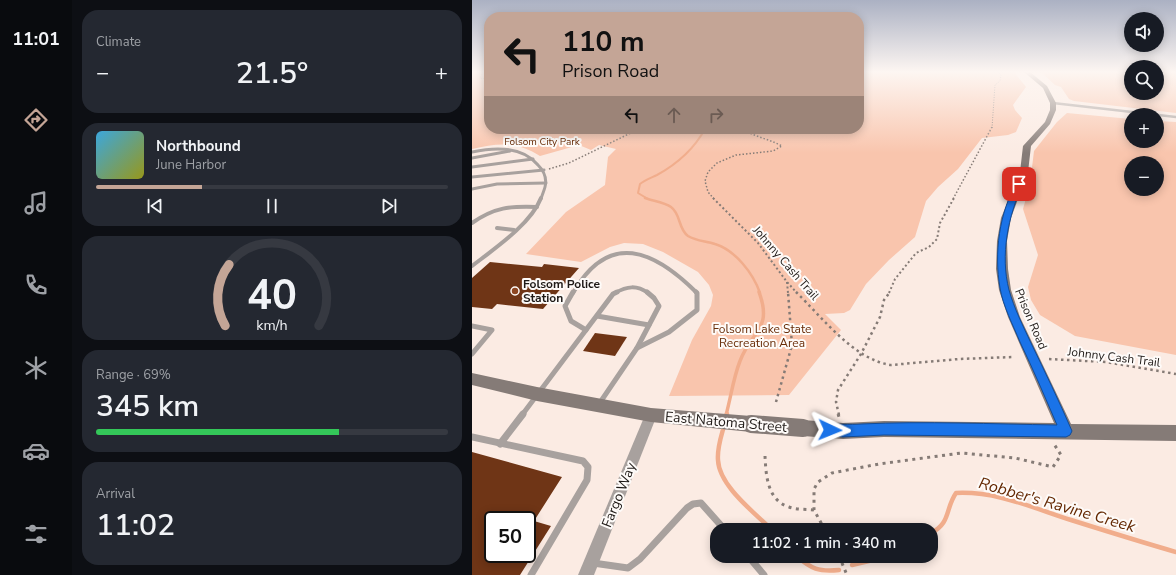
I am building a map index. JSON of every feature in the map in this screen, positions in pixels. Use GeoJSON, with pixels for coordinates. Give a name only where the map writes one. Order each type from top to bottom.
{"type":"FeatureCollection","features":[{"type":"Feature","properties":{"kind":"street"},"geometry":{"type":"LineString","coordinates":[[1051,99],[1053,103]]}},
{"type":"Feature","properties":{"kind":"street","name":"Prison Road"},"geometry":{"type":"LineString","coordinates":[[1053,103],[1051,116],[1048,123],[1028,146],[1024,172],[1006,218],[1002,241],[1002,269],[1005,290],[1014,317],[1066,431]]}},
{"type":"Feature","properties":{"kind":"street","name":"East Natoma Street"},"geometry":{"type":"LineString","coordinates":[[472,379],[538,394],[651,415],[803,428],[843,431],[884,429],[1176,433]]}},
{"type":"Feature","properties":{"kind":"street","name":"Fargo Way"},"geometry":{"type":"LineString","coordinates":[[589,569],[651,415]]}},
{"type":"Feature","properties":{"kind":"lane"},"geometry":{"type":"LineString","coordinates":[[1053,103],[1176,117]]}},
{"type":"Feature","properties":{"kind":"lane"},"geometry":{"type":"LineString","coordinates":[[472,152],[498,147],[513,150],[533,159],[544,170],[546,184],[544,197],[537,207],[514,230],[472,266]]}},
{"type":"Feature","properties":{"kind":"lane"},"geometry":{"type":"LineString","coordinates":[[472,158],[513,150]]}},
{"type":"Feature","properties":{"kind":"lane"},"geometry":{"type":"LineString","coordinates":[[472,167],[533,159]]}},
{"type":"Feature","properties":{"kind":"lane"},"geometry":{"type":"LineString","coordinates":[[472,177],[544,170]]}},
{"type":"Feature","properties":{"kind":"lane"},"geometry":{"type":"LineString","coordinates":[[472,189],[497,184],[546,184]]}},
{"type":"Feature","properties":{"kind":"lane"},"geometry":{"type":"LineString","coordinates":[[472,223],[486,213],[505,206],[537,207]]}},
{"type":"Feature","properties":{"kind":"lane"},"geometry":{"type":"LineString","coordinates":[[497,228],[514,230]]}},
{"type":"Feature","properties":{"kind":"lane"},"geometry":{"type":"LineString","coordinates":[[586,330],[571,321],[565,306],[575,287],[593,265],[611,255],[638,252],[681,277],[697,293],[697,310],[683,322],[656,340],[637,348]]}},
{"type":"Feature","properties":{"kind":"lane"},"geometry":{"type":"LineString","coordinates":[[500,444],[613,294],[628,287],[640,288],[657,300],[659,306],[637,348],[598,405]]}},
{"type":"Feature","properties":{"kind":"lane"},"geometry":{"type":"LineString","coordinates":[[597,316],[649,325]]}},
{"type":"Feature","properties":{"kind":"lane"},"geometry":{"type":"LineString","coordinates":[[472,326],[492,330],[472,354]]}},
{"type":"Feature","properties":{"kind":"lane"},"geometry":{"type":"LineString","coordinates":[[472,437],[583,461],[588,466],[590,471],[587,480],[531,575]]}},
{"type":"Feature","properties":{"kind":"lane"},"geometry":{"type":"LineString","coordinates":[[589,569],[628,568],[640,559],[691,504],[698,502],[701,503],[719,523]]}},
{"type":"Feature","properties":{"kind":"lane"},"geometry":{"type":"LineString","coordinates":[[754,563],[764,575]]}},
{"type":"Feature","properties":{"kind":"path"},"geometry":{"type":"LineString","coordinates":[[843,431],[836,402],[838,390],[862,354],[880,317],[884,300],[892,289],[895,279],[916,253],[929,247],[936,239],[940,223],[992,128],[994,99]]}},
{"type":"Feature","properties":{"kind":"path"},"geometry":{"type":"LineString","coordinates":[[544,170],[569,163],[629,134]]}},
{"type":"Feature","properties":{"kind":"path","name":"Johnny Cash Trail"},"geometry":{"type":"LineString","coordinates":[[752,134],[774,141],[782,146],[776,150],[745,153],[721,162],[708,173],[705,180],[706,188],[710,195],[758,243],[787,282],[846,342],[862,354],[878,363],[891,365],[959,359],[1013,357]]}},
{"type":"Feature","properties":{"kind":"path"},"geometry":{"type":"LineString","coordinates":[[776,402],[792,345],[787,282]]}},
{"type":"Feature","properties":{"kind":"path","name":"Johnny Cash Trail"},"geometry":{"type":"LineString","coordinates":[[1049,359],[1106,362],[1176,374]]}},
{"type":"Feature","properties":{"kind":"path"},"geometry":{"type":"LineString","coordinates":[[821,523],[814,510],[814,489],[823,477],[832,473],[879,464],[961,453],[1015,458],[1053,467],[1061,455],[1045,431]]}},
{"type":"Feature","properties":{"kind":"path"},"geometry":{"type":"LineString","coordinates":[[765,456],[766,480],[774,496],[788,507],[814,510]]}},
{"type":"Feature","properties":{"kind":"path"},"geometry":{"type":"LineString","coordinates":[[842,563],[847,575]]}},
{"type":"Feature","properties":{"kind":"green space"},"geometry":{"type":"Polygon","coordinates":[[[472,99],[484,99],[484,134],[864,134],[864,99],[1017,99],[1013,105],[1015,110],[1022,118],[1016,132],[1008,135],[982,138],[958,169],[938,187],[926,201],[915,237],[889,260],[866,284],[850,310],[844,313],[825,314],[841,330],[789,395],[669,396],[692,340],[711,306],[713,295],[709,285],[698,272],[663,252],[643,244],[624,243],[610,247],[581,262],[526,254],[566,212],[605,185],[608,157],[616,149],[599,145],[591,150],[579,145],[540,156],[523,148],[507,145],[490,145],[472,149],[472,99]]]}},
{"type":"Feature","properties":{"kind":"green space"},"geometry":{"type":"Polygon","coordinates":[[[1069,99],[1176,99],[1176,113],[1164,112],[1164,108],[1134,108],[1074,101],[1069,99]]]}},
{"type":"Feature","properties":{"kind":"green space"},"geometry":{"type":"Polygon","coordinates":[[[1067,113],[1124,118],[1124,148],[1164,148],[1164,121],[1176,122],[1176,355],[1075,336],[1040,315],[1031,300],[1028,287],[1038,255],[1023,209],[1030,184],[1034,151],[1057,122],[1067,113]]]}},
{"type":"Feature","properties":{"kind":"building","name":"Folsom Police Station"},"geometry":{"type":"Polygon","coordinates":[[[490,262],[542,267],[544,264],[579,268],[543,309],[497,304],[492,309],[472,307],[472,278],[490,262]]]}},
{"type":"Feature","properties":{"kind":"building"},"geometry":{"type":"Polygon","coordinates":[[[595,333],[627,337],[615,356],[583,351],[595,333]]]}},
{"type":"Feature","properties":{"kind":"building"},"geometry":{"type":"Polygon","coordinates":[[[472,452],[562,477],[536,518],[536,511],[484,511],[484,563],[528,563],[520,575],[472,575],[472,452]]]}},
{"type":"Feature","properties":{"kind":"building"},"geometry":{"type":"Polygon","coordinates":[[[536,522],[551,526],[536,550],[536,522]]]}},
{"type":"Feature","properties":{"kind":"waterway","name":"Robber's Ravine Creek"},"geometry":{"type":"LineString","coordinates":[[648,199],[638,193],[640,184],[664,171],[678,161],[696,143],[702,134]]}},
{"type":"Feature","properties":{"kind":"waterway","name":"Robber's Ravine Creek"},"geometry":{"type":"LineString","coordinates":[[648,199],[671,207],[674,210],[683,230],[688,236],[712,243],[729,251],[748,270],[760,293]]}},
{"type":"Feature","properties":{"kind":"waterway","name":"Robber's Ravine Creek"},"geometry":{"type":"LineString","coordinates":[[726,415],[740,361],[762,323],[763,305],[759,292]]}},
{"type":"Feature","properties":{"kind":"waterway","name":"Robber's Ravine Creek"},"geometry":{"type":"LineString","coordinates":[[724,426],[718,451],[720,470],[724,480],[739,498],[765,523]]}},
{"type":"Feature","properties":{"kind":"waterway","name":"Robber's Ravine Creek"},"geometry":{"type":"LineString","coordinates":[[938,528],[945,520],[956,493],[971,493],[1015,501],[1071,520],[1176,552]]}},
{"type":"Feature","properties":{"kind":"waterway","name":"Robber's Ravine Creek"},"geometry":{"type":"LineString","coordinates":[[806,563],[811,567],[820,570],[839,570]]}},
{"type":"Feature","properties":{"kind":"waterway","name":"Robber's Ravine Creek"},"geometry":{"type":"LineString","coordinates":[[852,565],[860,563]]}},
{"type":"Feature","properties":{"kind":"place","name":"Folsom Police Station"},"geometry":{"type":"Point","coordinates":[515,291]}},
{"type":"Feature","properties":{"kind":"route"},"geometry":{"type":"LineString","coordinates":[[830,430],[843,431],[884,429],[1066,431],[1014,317],[1005,290],[1002,269],[1002,241],[1006,218],[1019,184]]}},
{"type":"Feature","properties":{"kind":"park label","name":"Folsom City Park"},"geometry":{"type":"Point","coordinates":[542,142]}},
{"type":"Feature","properties":{"kind":"park label","name":"Folsom Lake State Recreation Area"},"geometry":{"type":"Point","coordinates":[762,336]}}]}
